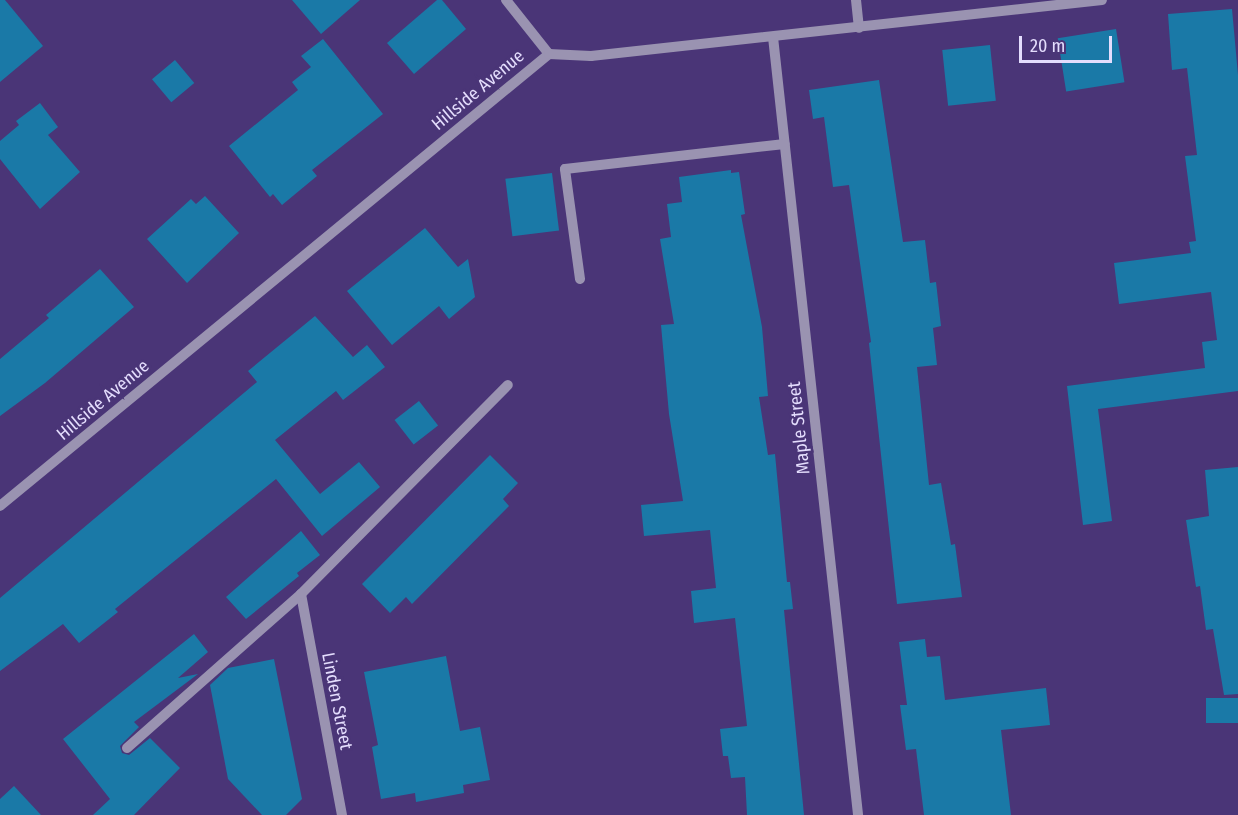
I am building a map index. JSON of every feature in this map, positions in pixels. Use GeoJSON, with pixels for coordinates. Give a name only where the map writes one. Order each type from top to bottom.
{"type":"FeatureCollection","features":[{"type":"Feature","properties":{"kind":"street"},"geometry":{"type":"LineString","coordinates":[[506,0],[549,54]]}},
{"type":"Feature","properties":{"kind":"street"},"geometry":{"type":"LineString","coordinates":[[856,0],[859,28]]}},
{"type":"Feature","properties":{"kind":"street","name":"Hillside Avenue"},"geometry":{"type":"LineString","coordinates":[[0,507],[549,54],[591,56],[1102,0]]}},
{"type":"Feature","properties":{"kind":"street","name":"Maple Street"},"geometry":{"type":"LineString","coordinates":[[773,37],[858,815]]}},
{"type":"Feature","properties":{"kind":"street"},"geometry":{"type":"LineString","coordinates":[[580,279],[565,169],[785,144]]}},
{"type":"Feature","properties":{"kind":"street"},"geometry":{"type":"LineString","coordinates":[[127,748],[301,594],[508,385]]}},
{"type":"Feature","properties":{"kind":"street","name":"Linden Street"},"geometry":{"type":"LineString","coordinates":[[301,594],[342,815]]}},
{"type":"Feature","properties":{"kind":"building"},"geometry":{"type":"Polygon","coordinates":[[[0,0],[5,0],[43,46],[0,82],[0,0]]]}},
{"type":"Feature","properties":{"kind":"building"},"geometry":{"type":"Polygon","coordinates":[[[292,0],[360,0],[321,34],[292,0]]]}},
{"type":"Feature","properties":{"kind":"building"},"geometry":{"type":"Polygon","coordinates":[[[437,0],[442,0],[466,29],[414,74],[387,43],[437,0]]]}},
{"type":"Feature","properties":{"kind":"building"},"geometry":{"type":"Polygon","coordinates":[[[1232,9],[1238,75],[1238,391],[1098,409],[1112,521],[1083,525],[1067,386],[1205,368],[1202,342],[1217,340],[1211,292],[1119,304],[1114,263],[1191,253],[1189,242],[1196,241],[1185,156],[1197,155],[1187,68],[1172,70],[1168,14],[1232,9]]]}},
{"type":"Feature","properties":{"kind":"building"},"geometry":{"type":"Polygon","coordinates":[[[1116,29],[1124,82],[1066,92],[1058,38],[1116,29]]]}},
{"type":"Feature","properties":{"kind":"building"},"geometry":{"type":"Polygon","coordinates":[[[323,39],[383,114],[312,170],[317,176],[282,205],[273,194],[270,197],[229,146],[298,90],[292,82],[311,67],[301,56],[323,39]]]}},
{"type":"Feature","properties":{"kind":"building"},"geometry":{"type":"Polygon","coordinates":[[[990,45],[996,101],[948,106],[942,50],[990,45]]]}},
{"type":"Feature","properties":{"kind":"building"},"geometry":{"type":"Polygon","coordinates":[[[175,60],[194,83],[171,102],[152,79],[175,60]]]}},
{"type":"Feature","properties":{"kind":"building"},"geometry":{"type":"Polygon","coordinates":[[[879,80],[903,242],[925,240],[930,283],[936,282],[941,326],[933,328],[937,365],[917,367],[929,485],[941,483],[951,545],[955,544],[962,597],[897,604],[869,343],[871,342],[849,185],[833,187],[824,117],[813,119],[809,90],[879,80]]]}},
{"type":"Feature","properties":{"kind":"building"},"geometry":{"type":"Polygon","coordinates":[[[40,103],[58,127],[48,135],[80,172],[40,209],[0,159],[0,141],[19,125],[16,121],[40,103]]]}},
{"type":"Feature","properties":{"kind":"building"},"geometry":{"type":"Polygon","coordinates":[[[731,170],[731,173],[739,172],[745,214],[741,215],[762,327],[768,396],[759,397],[768,455],[775,454],[787,582],[790,582],[793,609],[784,610],[804,815],[747,815],[745,777],[731,778],[728,756],[723,756],[720,729],[747,726],[735,618],[694,623],[691,591],[716,588],[710,530],[644,536],[641,505],[683,501],[669,414],[661,325],[674,324],[660,239],[671,237],[667,204],[682,202],[679,177],[731,170]]]}},
{"type":"Feature","properties":{"kind":"building"},"geometry":{"type":"Polygon","coordinates":[[[552,173],[559,231],[512,236],[505,179],[552,173]]]}},
{"type":"Feature","properties":{"kind":"building"},"geometry":{"type":"Polygon","coordinates":[[[205,196],[239,233],[187,283],[147,239],[191,199],[196,204],[205,196]]]}},
{"type":"Feature","properties":{"kind":"building"},"geometry":{"type":"Polygon","coordinates":[[[425,228],[458,267],[468,259],[475,297],[449,319],[439,306],[392,345],[347,291],[425,228]]]}},
{"type":"Feature","properties":{"kind":"building"},"geometry":{"type":"Polygon","coordinates":[[[100,269],[134,307],[45,383],[0,416],[0,359],[49,318],[46,315],[100,269]]]}},
{"type":"Feature","properties":{"kind":"building"},"geometry":{"type":"Polygon","coordinates":[[[315,316],[353,357],[367,345],[385,367],[343,400],[336,391],[275,440],[320,494],[359,462],[380,487],[322,536],[276,479],[115,609],[118,612],[79,643],[63,624],[0,671],[0,598],[257,382],[248,371],[315,316]]]}},
{"type":"Feature","properties":{"kind":"building"},"geometry":{"type":"Polygon","coordinates":[[[419,401],[438,425],[414,445],[395,420],[419,401]]]}},
{"type":"Feature","properties":{"kind":"building"},"geometry":{"type":"Polygon","coordinates":[[[490,455],[518,483],[503,499],[509,506],[412,604],[406,597],[390,613],[362,584],[490,455]]]}},
{"type":"Feature","properties":{"kind":"building"},"geometry":{"type":"Polygon","coordinates":[[[1238,467],[1238,694],[1224,695],[1213,629],[1206,630],[1200,586],[1196,587],[1186,520],[1209,516],[1205,470],[1238,467]]]}},
{"type":"Feature","properties":{"kind":"building"},"geometry":{"type":"Polygon","coordinates":[[[301,531],[320,555],[297,573],[299,576],[246,619],[226,597],[301,531]]]}},
{"type":"Feature","properties":{"kind":"building"},"geometry":{"type":"Polygon","coordinates":[[[194,634],[208,652],[178,678],[198,674],[134,722],[139,727],[120,746],[122,753],[129,755],[150,738],[180,768],[134,815],[93,815],[110,799],[63,739],[194,634]]]}},
{"type":"Feature","properties":{"kind":"building"},"geometry":{"type":"Polygon","coordinates":[[[925,639],[927,657],[940,656],[945,700],[1046,688],[1050,725],[1001,730],[1011,815],[924,815],[916,749],[906,750],[900,705],[907,705],[899,642],[925,639]]]}},
{"type":"Feature","properties":{"kind":"building"},"geometry":{"type":"Polygon","coordinates":[[[446,656],[460,731],[480,727],[490,780],[463,785],[464,793],[416,802],[415,793],[381,799],[372,747],[378,745],[364,672],[446,656]]]}},
{"type":"Feature","properties":{"kind":"building"},"geometry":{"type":"Polygon","coordinates":[[[274,659],[302,799],[286,815],[262,815],[228,779],[210,685],[228,668],[274,659]]]}},
{"type":"Feature","properties":{"kind":"building"},"geometry":{"type":"Polygon","coordinates":[[[1206,698],[1238,698],[1238,723],[1206,723],[1206,698]]]}},
{"type":"Feature","properties":{"kind":"building"},"geometry":{"type":"Polygon","coordinates":[[[14,786],[41,815],[0,815],[0,799],[14,786]]]}}]}
